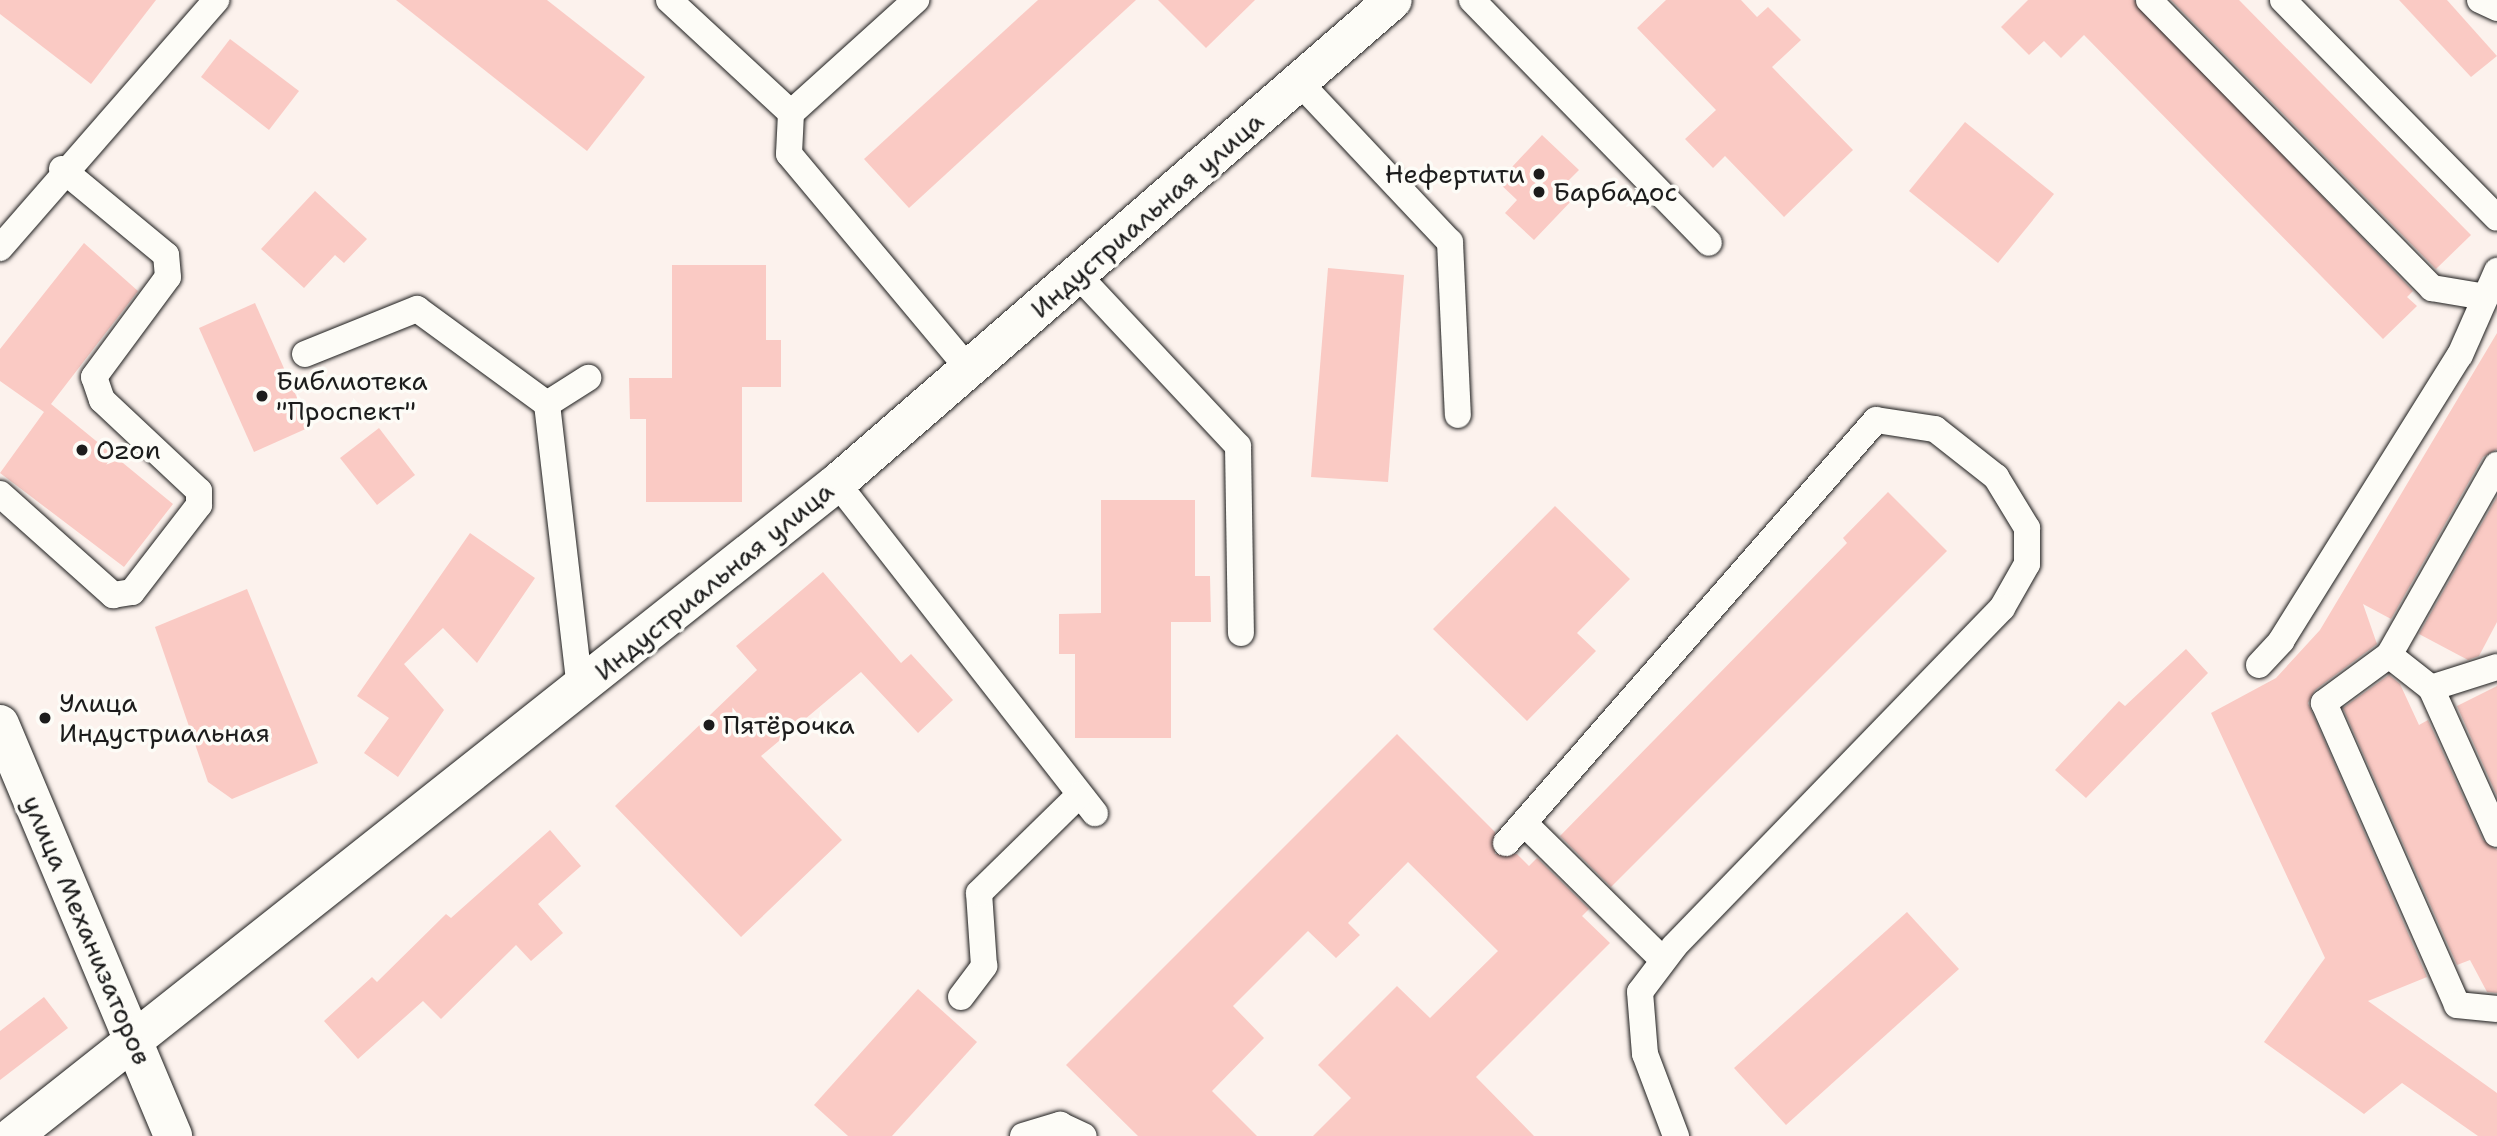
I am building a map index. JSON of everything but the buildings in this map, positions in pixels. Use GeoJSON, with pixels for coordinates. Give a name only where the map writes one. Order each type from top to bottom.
{"type":"FeatureCollection","features":[{"type":"Feature","properties":{"kind":"street","name":"Индустриальная улица"},"geometry":{"type":"LineString","coordinates":[[13,1136],[135,1042],[837,483],[1393,0]]}},
{"type":"Feature","properties":{"kind":"street","name":"улица Механизаторов"},"geometry":{"type":"LineString","coordinates":[[0,724],[173,1136]]}},
{"type":"Feature","properties":{"kind":"lane"},"geometry":{"type":"LineString","coordinates":[[0,248],[62,169],[216,0]]}},
{"type":"Feature","properties":{"kind":"lane"},"geometry":{"type":"LineString","coordinates":[[668,0],[791,113]]}},
{"type":"Feature","properties":{"kind":"lane"},"geometry":{"type":"LineString","coordinates":[[916,0],[791,113],[789,154],[969,369]]}},
{"type":"Feature","properties":{"kind":"lane"},"geometry":{"type":"LineString","coordinates":[[1472,0],[1709,243]]}},
{"type":"Feature","properties":{"kind":"lane"},"geometry":{"type":"LineString","coordinates":[[2149,0],[2432,288],[2486,297]]}},
{"type":"Feature","properties":{"kind":"lane"},"geometry":{"type":"LineString","coordinates":[[2283,0],[2497,218]]}},
{"type":"Feature","properties":{"kind":"lane"},"geometry":{"type":"LineString","coordinates":[[2480,0],[2497,8]]}},
{"type":"Feature","properties":{"kind":"lane"},"geometry":{"type":"LineString","coordinates":[[1299,82],[1450,242],[1458,415]]}},
{"type":"Feature","properties":{"kind":"lane"},"geometry":{"type":"LineString","coordinates":[[0,494],[113,595],[132,592],[199,505],[199,491],[102,400],[94,377],[168,277],[166,256],[62,169]]}},
{"type":"Feature","properties":{"kind":"lane"},"geometry":{"type":"LineString","coordinates":[[2259,665],[2281,641],[2460,355],[2497,271]]}},
{"type":"Feature","properties":{"kind":"lane"},"geometry":{"type":"LineString","coordinates":[[1078,275],[1238,446],[1241,633]]}},
{"type":"Feature","properties":{"kind":"lane"},"geometry":{"type":"LineString","coordinates":[[305,354],[417,309],[547,404],[580,688]]}},
{"type":"Feature","properties":{"kind":"lane"},"geometry":{"type":"LineString","coordinates":[[547,404],[587,379]]}},
{"type":"Feature","properties":{"kind":"lane"},"geometry":{"type":"LineString","coordinates":[[1506,843],[1877,420],[1935,429],[1996,477],[2027,528],[2027,564],[2002,608],[1663,960],[1640,992],[1645,1054],[1676,1136]]}},
{"type":"Feature","properties":{"kind":"lane"},"geometry":{"type":"LineString","coordinates":[[2497,465],[2389,655],[2324,703],[2457,1005],[2497,1009]]}},
{"type":"Feature","properties":{"kind":"lane"},"geometry":{"type":"LineString","coordinates":[[837,483],[1087,804],[979,893],[984,966],[961,996]]}},
{"type":"Feature","properties":{"kind":"lane"},"geometry":{"type":"LineString","coordinates":[[2389,655],[2431,688],[2497,834]]}},
{"type":"Feature","properties":{"kind":"lane"},"geometry":{"type":"LineString","coordinates":[[2431,688],[2497,667]]}},
{"type":"Feature","properties":{"kind":"lane"},"geometry":{"type":"LineString","coordinates":[[1524,823],[1663,960]]}},
{"type":"Feature","properties":{"kind":"lane"},"geometry":{"type":"LineString","coordinates":[[1023,1136],[1060,1125],[1084,1136]]}},
{"type":"Feature","properties":{"kind":"place","name":"Нефертити"},"geometry":{"type":"Point","coordinates":[1539,174]}},
{"type":"Feature","properties":{"kind":"place","name":"Барбадос"},"geometry":{"type":"Point","coordinates":[1539,192]}},
{"type":"Feature","properties":{"kind":"place","name":"Библиотека \"Проспект\""},"geometry":{"type":"Point","coordinates":[262,396]}},
{"type":"Feature","properties":{"kind":"place","name":"Ozon"},"geometry":{"type":"Point","coordinates":[82,450]}},
{"type":"Feature","properties":{"kind":"place","name":"Улица Индустриальная"},"geometry":{"type":"Point","coordinates":[45,718]}},
{"type":"Feature","properties":{"kind":"place","name":"Пятёрочка"},"geometry":{"type":"Point","coordinates":[709,725]}}]}
